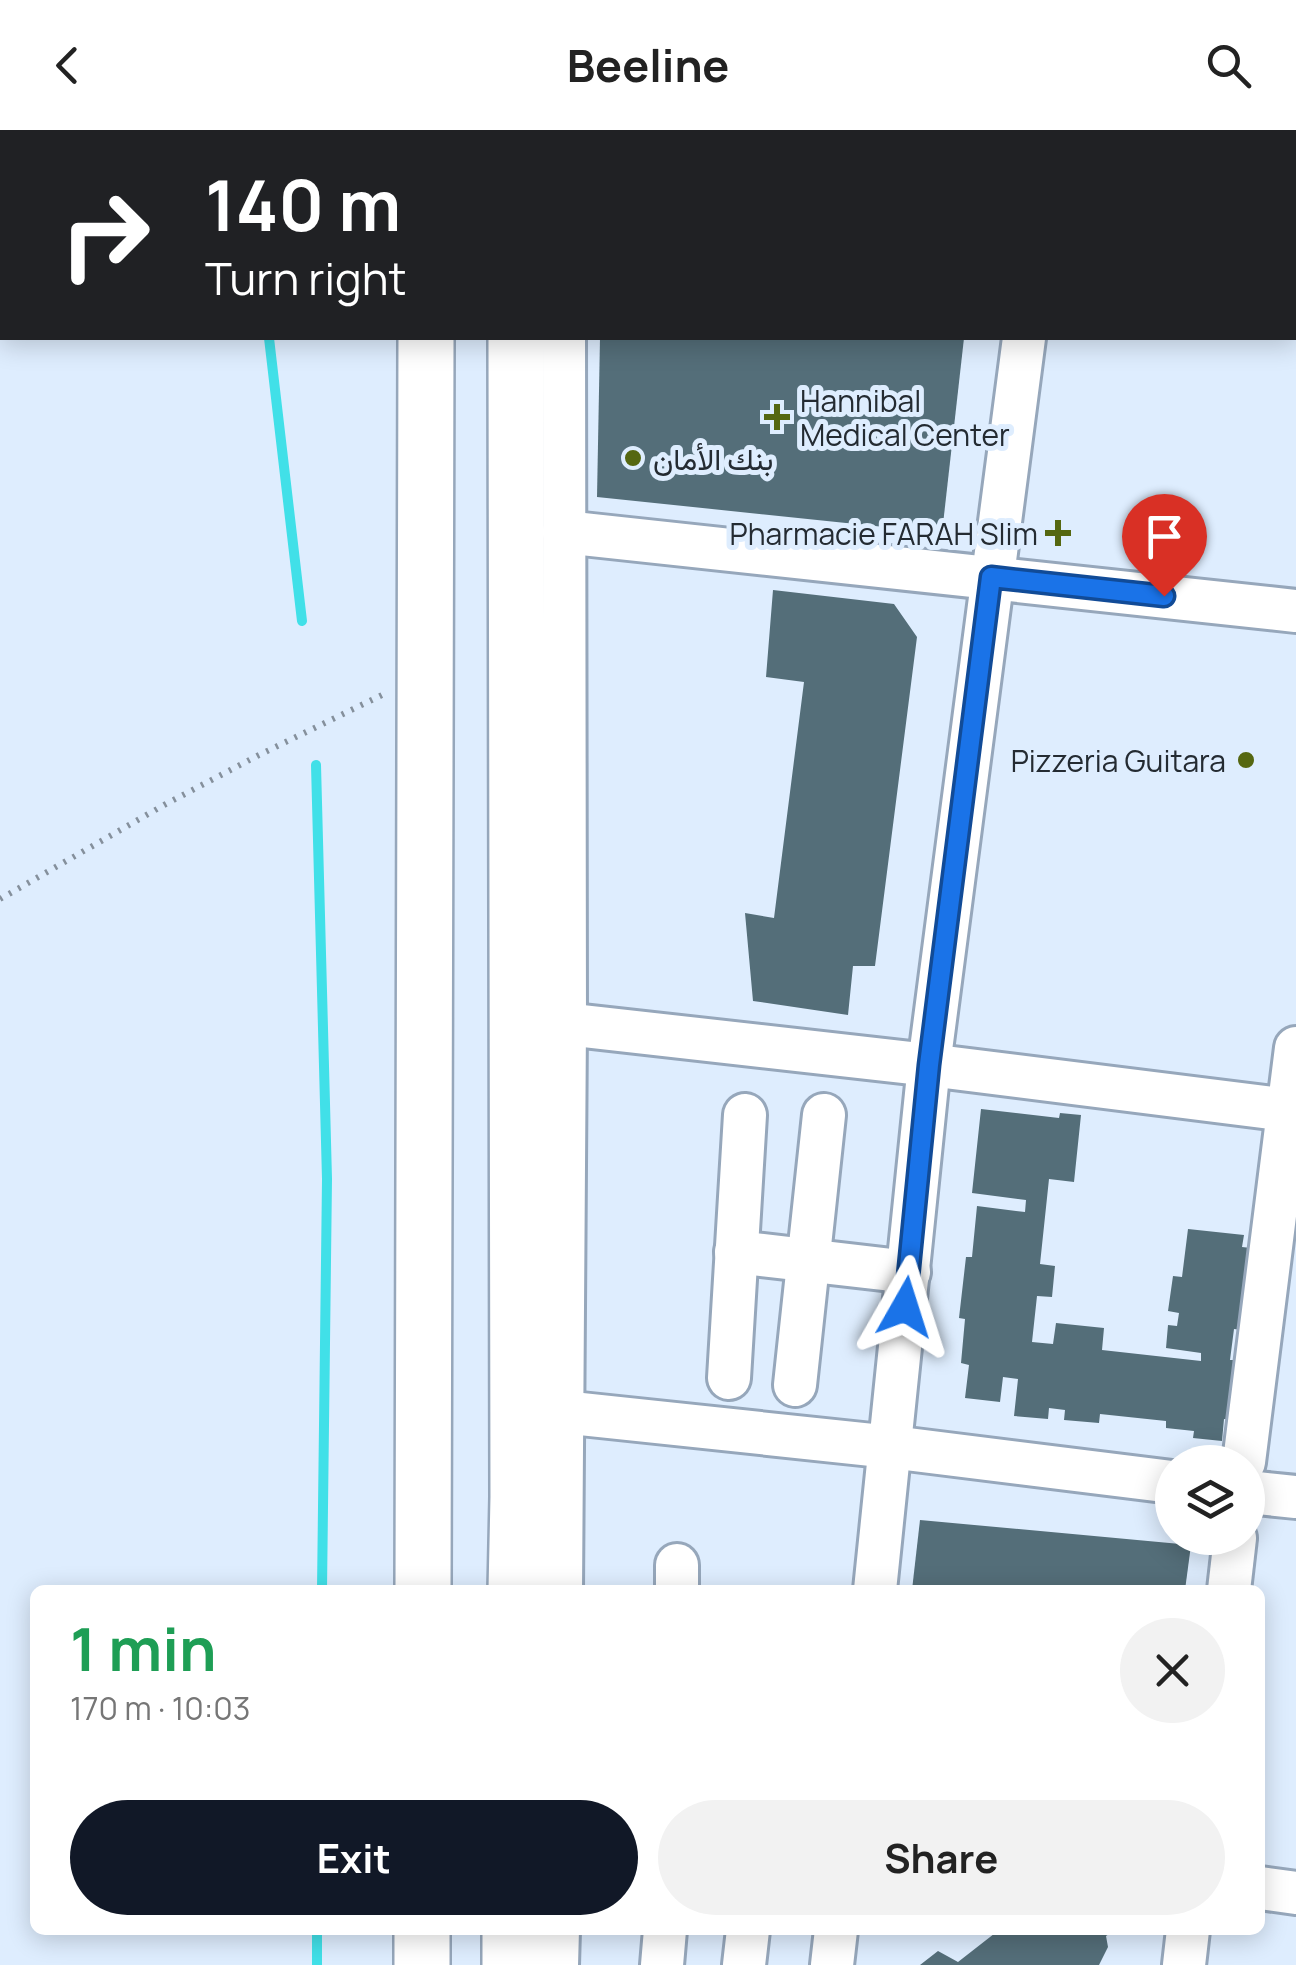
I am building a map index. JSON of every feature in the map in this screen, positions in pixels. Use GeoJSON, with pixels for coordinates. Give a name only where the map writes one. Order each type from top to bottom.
{"type":"FeatureCollection","features":[{"type":"Feature","properties":{"kind":"highway"},"geometry":{"type":"LineString","coordinates":[[422,1585],[426,340]]}},
{"type":"Feature","properties":{"kind":"highway"},"geometry":{"type":"LineString","coordinates":[[516,340],[516,1585]]}},
{"type":"Feature","properties":{"kind":"highway"},"geometry":{"type":"LineString","coordinates":[[422,1935],[422,1965]]}},
{"type":"Feature","properties":{"kind":"highway"},"geometry":{"type":"LineString","coordinates":[[510,1935],[510,1965]]}},
{"type":"Feature","properties":{"kind":"street"},"geometry":{"type":"LineString","coordinates":[[561,1585],[564,340]]}},
{"type":"Feature","properties":{"kind":"street"},"geometry":{"type":"LineString","coordinates":[[875,1585],[929,1065],[1024,340]]}},
{"type":"Feature","properties":{"kind":"street"},"geometry":{"type":"LineString","coordinates":[[564,532],[1296,610]]}},
{"type":"Feature","properties":{"kind":"street"},"geometry":{"type":"LineString","coordinates":[[565,1024],[1292,1110]]}},
{"type":"Feature","properties":{"kind":"street"},"geometry":{"type":"LineString","coordinates":[[1246,1445],[1292,1110],[1296,1048]]}},
{"type":"Feature","properties":{"kind":"street"},"geometry":{"type":"LineString","coordinates":[[729,1378],[744,1115]]}},
{"type":"Feature","properties":{"kind":"street"},"geometry":{"type":"LineString","coordinates":[[795,1385],[824,1115]]}},
{"type":"Feature","properties":{"kind":"street"},"geometry":{"type":"LineString","coordinates":[[736,1252],[909,1272]]}},
{"type":"Feature","properties":{"kind":"street"},"geometry":{"type":"LineString","coordinates":[[562,1412],[1155,1480]]}},
{"type":"Feature","properties":{"kind":"street"},"geometry":{"type":"LineString","coordinates":[[1265,1494],[1296,1498]]}},
{"type":"Feature","properties":{"kind":"street"},"geometry":{"type":"LineString","coordinates":[[1230,1585],[1233,1555]]}},
{"type":"Feature","properties":{"kind":"street"},"geometry":{"type":"LineString","coordinates":[[1265,1889],[1296,1892]]}},
{"type":"Feature","properties":{"kind":"street"},"geometry":{"type":"LineString","coordinates":[[557,1965],[558,1935]]}},
{"type":"Feature","properties":{"kind":"street"},"geometry":{"type":"LineString","coordinates":[[662,1965],[665,1935]]}},
{"type":"Feature","properties":{"kind":"street"},"geometry":{"type":"LineString","coordinates":[[744,1965],[747,1935]]}},
{"type":"Feature","properties":{"kind":"street"},"geometry":{"type":"LineString","coordinates":[[832,1965],[835,1935]]}},
{"type":"Feature","properties":{"kind":"street"},"geometry":{"type":"LineString","coordinates":[[1184,1965],[1187,1935]]}},
{"type":"Feature","properties":{"kind":"path"},"geometry":{"type":"LineString","coordinates":[[0,900],[242,764],[426,674]]}},
{"type":"Feature","properties":{"kind":"building","name":"Hannibal Medical Center"},"geometry":{"type":"Polygon","coordinates":[[[600,340],[964,340],[942,533],[597,497],[600,340]]]}},
{"type":"Feature","properties":{"kind":"building"},"geometry":{"type":"Polygon","coordinates":[[[773,590],[894,604],[917,637],[875,966],[853,966],[848,1015],[753,1001],[745,913],[774,918],[804,682],[766,677],[773,590]]]}},
{"type":"Feature","properties":{"kind":"building"},"geometry":{"type":"Polygon","coordinates":[[[981,1109],[1059,1118],[1060,1113],[1081,1115],[1074,1182],[1049,1179],[1040,1264],[1055,1266],[1052,1297],[1037,1296],[1032,1342],[1053,1344],[1056,1323],[1104,1328],[1102,1350],[1201,1361],[1201,1353],[1166,1348],[1168,1325],[1177,1326],[1179,1313],[1168,1311],[1173,1276],[1182,1277],[1188,1229],[1244,1235],[1242,1247],[1251,1248],[1243,1330],[1234,1329],[1230,1360],[1237,1360],[1231,1420],[1224,1419],[1222,1441],[1193,1438],[1194,1431],[1166,1428],[1166,1421],[1100,1414],[1099,1423],[1064,1420],[1065,1410],[1049,1408],[1048,1419],[1014,1416],[1018,1379],[1003,1377],[1000,1402],[965,1398],[969,1365],[961,1363],[965,1319],[959,1318],[966,1257],[972,1257],[977,1206],[1025,1212],[1026,1200],[972,1193],[981,1109]]]}},
{"type":"Feature","properties":{"kind":"building"},"geometry":{"type":"Polygon","coordinates":[[[920,1520],[1155,1542],[1155,1555],[1190,1555],[1186,1585],[913,1585],[920,1520]]]}},
{"type":"Feature","properties":{"kind":"building"},"geometry":{"type":"Polygon","coordinates":[[[993,1935],[1108,1935],[1108,1947],[1099,1965],[920,1965],[938,1951],[958,1962],[993,1935]]]}},
{"type":"Feature","properties":{"kind":"waterway"},"geometry":{"type":"LineString","coordinates":[[269,340],[302,621]]}},
{"type":"Feature","properties":{"kind":"waterway"},"geometry":{"type":"LineString","coordinates":[[316,765],[327,1179],[322,1585]]}},
{"type":"Feature","properties":{"kind":"waterway"},"geometry":{"type":"LineString","coordinates":[[317,1935],[317,1965]]}},
{"type":"Feature","properties":{"kind":"place","name":"Hannibal Medical Center"},"geometry":{"type":"Point","coordinates":[777,417]}},
{"type":"Feature","properties":{"kind":"place","name":"بنك الأمان"},"geometry":{"type":"Point","coordinates":[633,458]}},
{"type":"Feature","properties":{"kind":"place","name":"Pharmacie FARAH Slim"},"geometry":{"type":"Point","coordinates":[1058,533]}},
{"type":"Feature","properties":{"kind":"place","name":"Pizzeria Guitara"},"geometry":{"type":"Point","coordinates":[1246,760]}},
{"type":"Feature","properties":{"kind":"route"},"geometry":{"type":"LineString","coordinates":[[905,1307],[929,1065],[991,577],[1164,596]]}}]}
